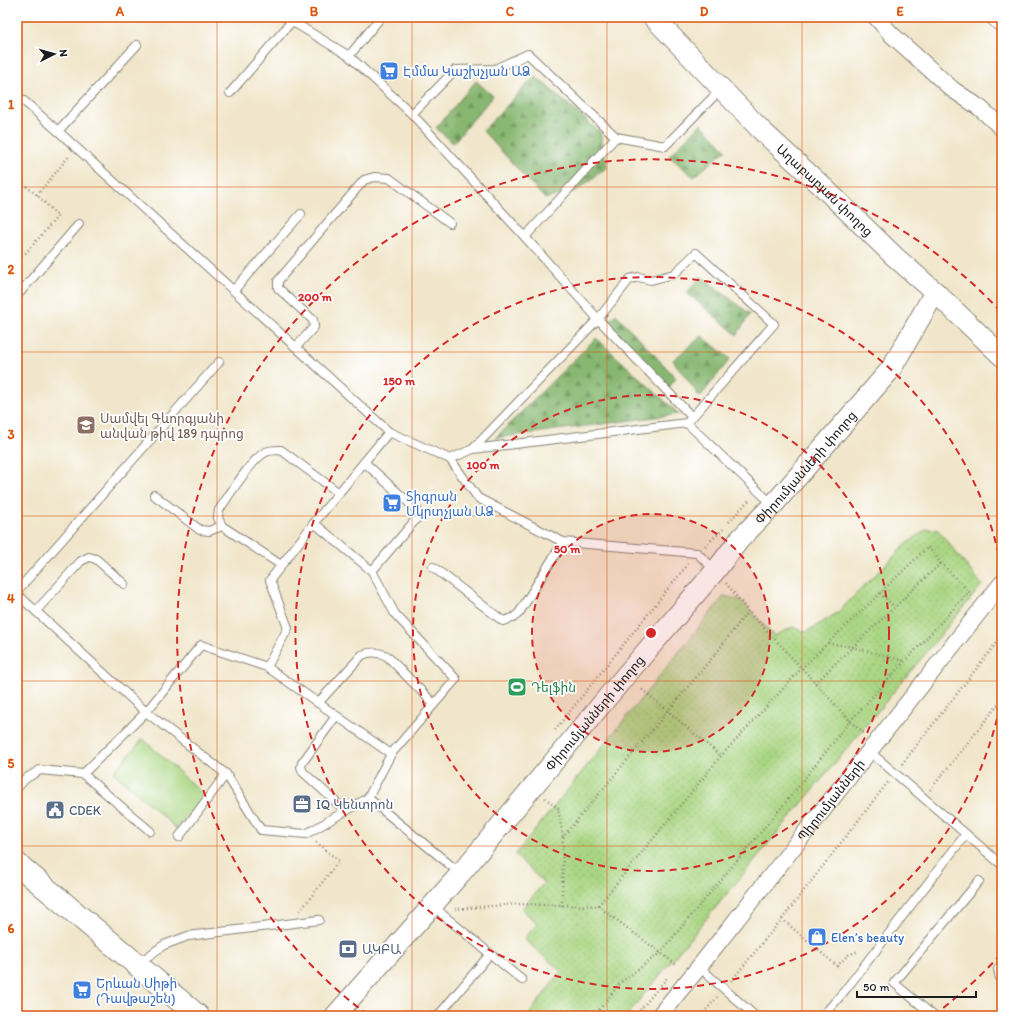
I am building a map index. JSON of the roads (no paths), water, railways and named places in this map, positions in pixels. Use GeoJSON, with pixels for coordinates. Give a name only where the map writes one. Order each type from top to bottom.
{"type":"FeatureCollection","features":[{"type":"Feature","properties":{"kind":"main road"},"geometry":{"type":"LineString","coordinates":[[17,864],[198,1016]]}},
{"type":"Feature","properties":{"kind":"main road"},"geometry":{"type":"LineString","coordinates":[[17,874],[185,1016]]}},
{"type":"Feature","properties":{"kind":"street","name":"Աղաբաբյան փողոց"},"geometry":{"type":"LineString","coordinates":[[653,17],[761,130],[1002,356]]}},
{"type":"Feature","properties":{"kind":"street"},"geometry":{"type":"LineString","coordinates":[[876,17],[891,34],[952,89],[980,108],[1002,128]]}},
{"type":"Feature","properties":{"kind":"street"},"geometry":{"type":"LineString","coordinates":[[994,17],[1002,25]]}},
{"type":"Feature","properties":{"kind":"street","name":"Փիրումյանների փողոց"},"geometry":{"type":"LineString","coordinates":[[335,1016],[461,873],[626,675],[716,570],[740,539],[773,504],[891,369],[935,292]]}},
{"type":"Feature","properties":{"kind":"street","name":"Պիրումյանների"},"geometry":{"type":"LineString","coordinates":[[659,1016],[699,968],[868,744],[1002,583]]}},
{"type":"Feature","properties":{"kind":"lane"},"geometry":{"type":"LineString","coordinates":[[349,56],[381,17]]}},
{"type":"Feature","properties":{"kind":"lane"},"geometry":{"type":"LineString","coordinates":[[230,93],[288,19],[349,56],[412,114],[525,236],[598,318],[692,417]]}},
{"type":"Feature","properties":{"kind":"lane"},"geometry":{"type":"LineString","coordinates":[[58,131],[137,45]]}},
{"type":"Feature","properties":{"kind":"lane"},"geometry":{"type":"LineString","coordinates":[[412,114],[455,70],[495,69],[528,54],[616,137],[665,146],[722,88]]}},
{"type":"Feature","properties":{"kind":"lane"},"geometry":{"type":"LineString","coordinates":[[17,95],[77,147],[389,432],[450,459],[478,498],[563,542],[697,553],[716,570]]}},
{"type":"Feature","properties":{"kind":"lane"},"geometry":{"type":"LineString","coordinates":[[525,236],[616,137]]}},
{"type":"Feature","properties":{"kind":"lane"},"geometry":{"type":"LineString","coordinates":[[296,347],[314,327],[313,320],[278,288],[278,281],[364,180],[374,177],[389,178],[450,223]]}},
{"type":"Feature","properties":{"kind":"lane"},"geometry":{"type":"LineString","coordinates":[[234,290],[301,214]]}},
{"type":"Feature","properties":{"kind":"lane"},"geometry":{"type":"LineString","coordinates":[[17,296],[79,224]]}},
{"type":"Feature","properties":{"kind":"lane"},"geometry":{"type":"LineString","coordinates":[[450,459],[473,449],[687,424],[774,324],[696,253],[674,274],[651,280],[639,277],[630,279],[598,318],[473,449]]}},
{"type":"Feature","properties":{"kind":"lane"},"geometry":{"type":"LineString","coordinates":[[219,362],[17,592],[146,712],[226,774],[261,830],[306,834],[368,798],[391,754],[456,679],[395,614],[372,571],[314,523]]}},
{"type":"Feature","properties":{"kind":"lane"},"geometry":{"type":"LineString","coordinates":[[687,424],[773,504]]}},
{"type":"Feature","properties":{"kind":"lane"},"geometry":{"type":"LineString","coordinates":[[267,667],[288,628],[270,580],[314,523],[389,432]]}},
{"type":"Feature","properties":{"kind":"lane"},"geometry":{"type":"LineString","coordinates":[[281,565],[222,526],[218,518],[219,510],[248,469],[264,452],[281,450],[339,493]]}},
{"type":"Feature","properties":{"kind":"lane"},"geometry":{"type":"LineString","coordinates":[[364,462],[418,511],[417,518],[372,571]]}},
{"type":"Feature","properties":{"kind":"lane"},"geometry":{"type":"LineString","coordinates":[[154,495],[200,530],[209,531],[222,526]]}},
{"type":"Feature","properties":{"kind":"lane"},"geometry":{"type":"LineString","coordinates":[[433,568],[503,621],[513,618],[518,613],[563,542]]}},
{"type":"Feature","properties":{"kind":"lane"},"geometry":{"type":"LineString","coordinates":[[36,611],[81,561],[89,557],[96,559],[124,584]]}},
{"type":"Feature","properties":{"kind":"lane"},"geometry":{"type":"LineString","coordinates":[[83,774],[146,712],[201,644],[267,667],[391,754]]}},
{"type":"Feature","properties":{"kind":"lane"},"geometry":{"type":"LineString","coordinates":[[318,703],[362,655],[369,652],[387,656],[434,704]]}},
{"type":"Feature","properties":{"kind":"lane"},"geometry":{"type":"LineString","coordinates":[[336,716],[302,762],[301,767],[303,772],[346,811]]}},
{"type":"Feature","properties":{"kind":"lane"},"geometry":{"type":"LineString","coordinates":[[868,744],[895,774],[1002,865]]}},
{"type":"Feature","properties":{"kind":"lane"},"geometry":{"type":"LineString","coordinates":[[17,788],[25,779],[40,770],[83,774],[150,831]]}},
{"type":"Feature","properties":{"kind":"lane"},"geometry":{"type":"LineString","coordinates":[[179,837],[226,774]]}},
{"type":"Feature","properties":{"kind":"lane"},"geometry":{"type":"LineString","coordinates":[[368,798],[461,873]]}},
{"type":"Feature","properties":{"kind":"lane"},"geometry":{"type":"LineString","coordinates":[[823,1016],[966,834]]}},
{"type":"Feature","properties":{"kind":"lane"},"geometry":{"type":"LineString","coordinates":[[934,1016],[894,983],[979,881]]}},
{"type":"Feature","properties":{"kind":"lane"},"geometry":{"type":"LineString","coordinates":[[434,904],[442,914],[522,980]]}},
{"type":"Feature","properties":{"kind":"lane"},"geometry":{"type":"LineString","coordinates":[[136,964],[164,944],[188,936],[319,920]]}},
{"type":"Feature","properties":{"kind":"lane"},"geometry":{"type":"LineString","coordinates":[[438,1016],[490,954]]}},
{"type":"Feature","properties":{"kind":"lane"},"geometry":{"type":"LineString","coordinates":[[1002,964],[998,969],[1002,983]]}},
{"type":"Feature","properties":{"kind":"lane"},"geometry":{"type":"LineString","coordinates":[[699,968],[755,1016]]}},
{"type":"Feature","properties":{"kind":"place","name":"Էմմա Կաշխչյան ԱՁ"},"geometry":{"type":"Point","coordinates":[389,71]}},
{"type":"Feature","properties":{"kind":"place","name":"Սամվել Գևորգյանի անվան թիվ 189 դպրոց"},"geometry":{"type":"Point","coordinates":[86,425]}},
{"type":"Feature","properties":{"kind":"place","name":"Տիգրան Մկրտչյան ԱՁ"},"geometry":{"type":"Point","coordinates":[392,503]}},
{"type":"Feature","properties":{"kind":"place","name":"Դելֆին"},"geometry":{"type":"Point","coordinates":[517,687]}},
{"type":"Feature","properties":{"kind":"place","name":"IQ Կենտրոն"},"geometry":{"type":"Point","coordinates":[302,804]}},
{"type":"Feature","properties":{"kind":"place","name":"CDEK"},"geometry":{"type":"Point","coordinates":[55,810]}},
{"type":"Feature","properties":{"kind":"place","name":"Elen’s beauty"},"geometry":{"type":"Point","coordinates":[817,937]}},
{"type":"Feature","properties":{"kind":"place","name":"ԱԿԲԱ"},"geometry":{"type":"Point","coordinates":[348,949]}},
{"type":"Feature","properties":{"kind":"place","name":"Երևան Սիթի (Դավթաշեն)"},"geometry":{"type":"Point","coordinates":[82,990]}}]}
